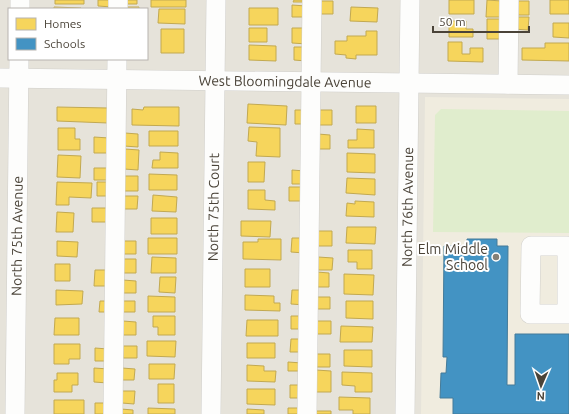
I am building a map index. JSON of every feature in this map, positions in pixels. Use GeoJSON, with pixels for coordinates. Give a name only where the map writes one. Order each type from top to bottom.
{"type":"FeatureCollection","features":[{"type":"Feature","properties":{"kind":"street","name":"North 75th Court"},"geometry":{"type":"LineString","coordinates":[[211,414],[216,0]]}},
{"type":"Feature","properties":{"kind":"street"},"geometry":{"type":"LineString","coordinates":[[307,414],[312,0]]}},
{"type":"Feature","properties":{"kind":"street","name":"North 76th Avenue"},"geometry":{"type":"LineString","coordinates":[[405,414],[410,0]]}},
{"type":"Feature","properties":{"kind":"street"},"geometry":{"type":"LineString","coordinates":[[508,84],[509,0]]}},
{"type":"Feature","properties":{"kind":"street","name":"North 75th Avenue"},"geometry":{"type":"LineString","coordinates":[[15,414],[19,60]]}},
{"type":"Feature","properties":{"kind":"street"},"geometry":{"type":"LineString","coordinates":[[113,414],[117,60]]}},
{"type":"Feature","properties":{"kind":"street","name":"West Bloomingdale Avenue"},"geometry":{"type":"LineString","coordinates":[[0,78],[569,84]]}},
{"type":"Feature","properties":{"kind":"shaded area"},"geometry":{"type":"Polygon","coordinates":[[[0,0],[569,0],[569,414],[0,414],[0,0]]]}},
{"type":"Feature","properties":{"kind":"shaded area","name":"Elm Middle School"},"geometry":{"type":"Polygon","coordinates":[[[425,97],[569,99],[569,414],[421,414],[425,97]]]}},
{"type":"Feature","properties":{"kind":"green space"},"geometry":{"type":"Polygon","coordinates":[[[441,109],[569,111],[569,233],[433,232],[435,115],[441,109]]]}},
{"type":"Feature","properties":{"kind":"building: Homes"},"geometry":{"type":"Polygon","coordinates":[[[55,0],[84,0],[84,4],[55,4],[55,0]]]}},
{"type":"Feature","properties":{"kind":"building: Homes"},"geometry":{"type":"Polygon","coordinates":[[[98,0],[113,0],[112,7],[98,6],[98,0]]]}},
{"type":"Feature","properties":{"kind":"building: Homes"},"geometry":{"type":"Polygon","coordinates":[[[124,0],[137,0],[137,4],[124,4],[124,0]]]}},
{"type":"Feature","properties":{"kind":"building: Homes"},"geometry":{"type":"Polygon","coordinates":[[[151,0],[186,0],[186,7],[151,7],[151,0]]]}},
{"type":"Feature","properties":{"kind":"building: Homes"},"geometry":{"type":"Polygon","coordinates":[[[294,0],[308,0],[308,2],[293,2],[294,0]]]}},
{"type":"Feature","properties":{"kind":"building: Homes"},"geometry":{"type":"Polygon","coordinates":[[[449,0],[474,0],[474,14],[449,14],[449,0]]]}},
{"type":"Feature","properties":{"kind":"building: Homes"},"geometry":{"type":"Polygon","coordinates":[[[487,0],[502,1],[502,17],[486,17],[487,0]]]}},
{"type":"Feature","properties":{"kind":"building: Homes"},"geometry":{"type":"Polygon","coordinates":[[[550,0],[569,0],[569,14],[550,14],[550,0]]]}},
{"type":"Feature","properties":{"kind":"building: Homes"},"geometry":{"type":"Polygon","coordinates":[[[319,1],[333,1],[333,14],[319,14],[319,1]]]}},
{"type":"Feature","properties":{"kind":"building: Homes"},"geometry":{"type":"Polygon","coordinates":[[[516,1],[529,1],[529,15],[516,15],[516,1]]]}},
{"type":"Feature","properties":{"kind":"building: Homes"},"geometry":{"type":"Polygon","coordinates":[[[292,5],[306,6],[306,17],[292,17],[292,5]]]}},
{"type":"Feature","properties":{"kind":"building: Homes"},"geometry":{"type":"Polygon","coordinates":[[[54,7],[81,8],[54,8],[54,7]]]}},
{"type":"Feature","properties":{"kind":"building: Homes"},"geometry":{"type":"Polygon","coordinates":[[[126,7],[139,7],[139,8],[126,7]]]}},
{"type":"Feature","properties":{"kind":"building: Homes"},"geometry":{"type":"Polygon","coordinates":[[[351,7],[378,8],[377,22],[350,21],[351,7]]]}},
{"type":"Feature","properties":{"kind":"building: Homes"},"geometry":{"type":"Polygon","coordinates":[[[249,8],[278,8],[278,25],[249,25],[249,8]]]}},
{"type":"Feature","properties":{"kind":"building: Homes"},"geometry":{"type":"Polygon","coordinates":[[[159,9],[185,9],[185,24],[158,23],[159,9]]]}},
{"type":"Feature","properties":{"kind":"building: Homes"},"geometry":{"type":"Polygon","coordinates":[[[514,17],[529,17],[528,30],[513,29],[514,17]]]}},
{"type":"Feature","properties":{"kind":"building: Homes"},"geometry":{"type":"Polygon","coordinates":[[[487,19],[502,19],[502,39],[487,39],[487,19]]]}},
{"type":"Feature","properties":{"kind":"building: Homes"},"geometry":{"type":"Polygon","coordinates":[[[449,21],[466,21],[466,29],[473,29],[473,37],[449,37],[449,21]]]}},
{"type":"Feature","properties":{"kind":"building: Homes"},"geometry":{"type":"Polygon","coordinates":[[[553,23],[569,23],[569,38],[553,37],[553,23]]]}},
{"type":"Feature","properties":{"kind":"building: Homes"},"geometry":{"type":"Polygon","coordinates":[[[249,28],[267,28],[267,42],[249,42],[249,28]]]}},
{"type":"Feature","properties":{"kind":"building: Homes"},"geometry":{"type":"Polygon","coordinates":[[[292,28],[307,28],[307,44],[292,43],[292,28]]]}},
{"type":"Feature","properties":{"kind":"building: Homes"},"geometry":{"type":"Polygon","coordinates":[[[161,29],[184,29],[184,53],[161,53],[161,29]]]}},
{"type":"Feature","properties":{"kind":"building: Homes"},"geometry":{"type":"Polygon","coordinates":[[[366,31],[377,31],[377,55],[356,55],[356,59],[346,58],[346,55],[335,54],[335,41],[347,41],[347,36],[366,36],[366,31]]]}},
{"type":"Feature","properties":{"kind":"building: Homes"},"geometry":{"type":"Polygon","coordinates":[[[448,42],[462,42],[462,54],[470,54],[470,48],[483,48],[483,62],[448,61],[448,42]]]}},
{"type":"Feature","properties":{"kind":"building: Homes"},"geometry":{"type":"Polygon","coordinates":[[[545,43],[569,43],[569,61],[522,60],[522,48],[545,48],[545,43]]]}},
{"type":"Feature","properties":{"kind":"building: Homes"},"geometry":{"type":"Polygon","coordinates":[[[249,45],[276,46],[276,61],[249,60],[249,45]]]}},
{"type":"Feature","properties":{"kind":"building: Homes"},"geometry":{"type":"Polygon","coordinates":[[[294,47],[307,47],[306,61],[294,60],[294,47]]]}},
{"type":"Feature","properties":{"kind":"building: Homes"},"geometry":{"type":"Polygon","coordinates":[[[248,104],[287,106],[286,125],[247,123],[248,104]]]}},
{"type":"Feature","properties":{"kind":"building: Homes"},"geometry":{"type":"Polygon","coordinates":[[[356,106],[376,106],[376,123],[356,123],[356,106]]]}},
{"type":"Feature","properties":{"kind":"building: Homes"},"geometry":{"type":"Polygon","coordinates":[[[57,107],[108,108],[108,123],[57,121],[57,107]]]}},
{"type":"Feature","properties":{"kind":"building: Homes"},"geometry":{"type":"Polygon","coordinates":[[[144,107],[179,107],[179,126],[132,125],[132,109],[143,110],[144,107]]]}},
{"type":"Feature","properties":{"kind":"building: Homes"},"geometry":{"type":"Polygon","coordinates":[[[295,110],[308,110],[307,124],[295,124],[295,110]]]}},
{"type":"Feature","properties":{"kind":"building: Homes"},"geometry":{"type":"Polygon","coordinates":[[[318,110],[332,110],[332,125],[317,125],[318,110]]]}},
{"type":"Feature","properties":{"kind":"building: Homes"},"geometry":{"type":"Polygon","coordinates":[[[249,127],[280,128],[280,157],[256,156],[257,142],[248,141],[249,127]]]}},
{"type":"Feature","properties":{"kind":"building: Homes"},"geometry":{"type":"Polygon","coordinates":[[[58,128],[75,128],[75,139],[80,139],[80,150],[58,150],[58,128]]]}},
{"type":"Feature","properties":{"kind":"building: Homes"},"geometry":{"type":"Polygon","coordinates":[[[357,129],[374,130],[374,148],[348,148],[348,140],[357,140],[357,129]]]}},
{"type":"Feature","properties":{"kind":"building: Homes"},"geometry":{"type":"Polygon","coordinates":[[[149,131],[178,131],[178,146],[149,146],[149,131]]]}},
{"type":"Feature","properties":{"kind":"building: Homes"},"geometry":{"type":"Polygon","coordinates":[[[125,133],[138,134],[138,147],[124,146],[125,133]]]}},
{"type":"Feature","properties":{"kind":"building: Homes"},"geometry":{"type":"Polygon","coordinates":[[[318,134],[330,135],[330,149],[317,149],[318,134]]]}},
{"type":"Feature","properties":{"kind":"building: Homes"},"geometry":{"type":"Polygon","coordinates":[[[94,137],[109,138],[109,153],[94,153],[94,137]]]}},
{"type":"Feature","properties":{"kind":"building: Homes"},"geometry":{"type":"Polygon","coordinates":[[[125,149],[139,150],[138,170],[124,169],[125,149]]]}},
{"type":"Feature","properties":{"kind":"building: Homes"},"geometry":{"type":"Polygon","coordinates":[[[160,152],[178,153],[178,168],[152,168],[153,160],[160,160],[160,152]]]}},
{"type":"Feature","properties":{"kind":"building: Homes"},"geometry":{"type":"Polygon","coordinates":[[[347,153],[375,154],[375,173],[347,172],[347,153]]]}},
{"type":"Feature","properties":{"kind":"building: Homes"},"geometry":{"type":"Polygon","coordinates":[[[58,155],[81,156],[80,178],[57,177],[58,155]]]}},
{"type":"Feature","properties":{"kind":"building: Homes"},"geometry":{"type":"Polygon","coordinates":[[[248,162],[265,162],[264,182],[248,182],[248,162]]]}},
{"type":"Feature","properties":{"kind":"building: Homes"},"geometry":{"type":"Polygon","coordinates":[[[94,168],[109,168],[109,180],[94,180],[94,168]]]}},
{"type":"Feature","properties":{"kind":"building: Homes"},"geometry":{"type":"Polygon","coordinates":[[[292,170],[305,171],[305,184],[292,184],[292,170]]]}},
{"type":"Feature","properties":{"kind":"building: Homes"},"geometry":{"type":"Polygon","coordinates":[[[149,174],[177,175],[177,190],[149,190],[149,174]]]}},
{"type":"Feature","properties":{"kind":"building: Homes"},"geometry":{"type":"Polygon","coordinates":[[[124,176],[138,176],[138,191],[123,191],[124,176]]]}},
{"type":"Feature","properties":{"kind":"building: Homes"},"geometry":{"type":"Polygon","coordinates":[[[347,178],[375,179],[375,195],[346,193],[347,178]]]}},
{"type":"Feature","properties":{"kind":"building: Homes"},"geometry":{"type":"Polygon","coordinates":[[[57,182],[92,183],[91,198],[69,197],[69,205],[56,205],[57,182]]]}},
{"type":"Feature","properties":{"kind":"building: Homes"},"geometry":{"type":"Polygon","coordinates":[[[97,182],[111,182],[111,196],[97,196],[97,182]]]}},
{"type":"Feature","properties":{"kind":"building: Homes"},"geometry":{"type":"Polygon","coordinates":[[[289,187],[305,187],[305,201],[289,201],[289,187]]]}},
{"type":"Feature","properties":{"kind":"building: Homes"},"geometry":{"type":"Polygon","coordinates":[[[248,190],[265,190],[265,200],[275,201],[275,210],[248,209],[248,190]]]}},
{"type":"Feature","properties":{"kind":"building: Homes"},"geometry":{"type":"Polygon","coordinates":[[[153,195],[177,197],[176,212],[152,211],[153,195]]]}},
{"type":"Feature","properties":{"kind":"building: Homes"},"geometry":{"type":"Polygon","coordinates":[[[124,196],[138,196],[137,209],[123,209],[124,196]]]}},
{"type":"Feature","properties":{"kind":"building: Homes"},"geometry":{"type":"Polygon","coordinates":[[[355,201],[374,202],[374,217],[346,216],[347,203],[355,204],[355,201]]]}},
{"type":"Feature","properties":{"kind":"building: Homes"},"geometry":{"type":"Polygon","coordinates":[[[92,208],[110,208],[110,222],[92,222],[92,208]]]}},
{"type":"Feature","properties":{"kind":"building: Homes"},"geometry":{"type":"Polygon","coordinates":[[[57,212],[74,213],[73,232],[56,232],[57,212]]]}},
{"type":"Feature","properties":{"kind":"building: Homes"},"geometry":{"type":"Polygon","coordinates":[[[151,218],[177,218],[177,234],[151,234],[151,218]]]}},
{"type":"Feature","properties":{"kind":"building: Homes"},"geometry":{"type":"Polygon","coordinates":[[[241,221],[271,221],[270,237],[241,236],[241,221]]]}},
{"type":"Feature","properties":{"kind":"building: Homes"},"geometry":{"type":"Polygon","coordinates":[[[347,227],[376,227],[375,244],[346,243],[347,227]]]}},
{"type":"Feature","properties":{"kind":"building: Homes"},"geometry":{"type":"Polygon","coordinates":[[[317,231],[332,231],[332,246],[317,246],[317,231]]]}},
{"type":"Feature","properties":{"kind":"building: Homes"},"geometry":{"type":"Polygon","coordinates":[[[148,238],[177,238],[177,254],[148,254],[148,238]]]}},
{"type":"Feature","properties":{"kind":"building: Homes"},"geometry":{"type":"Polygon","coordinates":[[[292,238],[304,238],[304,253],[291,252],[292,238]]]}},
{"type":"Feature","properties":{"kind":"building: Homes"},"geometry":{"type":"Polygon","coordinates":[[[258,239],[281,239],[281,260],[243,259],[243,242],[258,242],[258,239]]]}},
{"type":"Feature","properties":{"kind":"building: Homes"},"geometry":{"type":"Polygon","coordinates":[[[57,241],[78,242],[77,257],[57,256],[57,241]]]}},
{"type":"Feature","properties":{"kind":"building: Homes"},"geometry":{"type":"Polygon","coordinates":[[[123,241],[136,241],[136,254],[123,254],[123,241]]]}},
{"type":"Feature","properties":{"kind":"building: Homes"},"geometry":{"type":"Polygon","coordinates":[[[348,250],[372,250],[372,269],[357,269],[357,262],[348,262],[348,250]]]}},
{"type":"Feature","properties":{"kind":"building: Homes"},"geometry":{"type":"Polygon","coordinates":[[[152,257],[176,258],[176,273],[151,273],[152,257]]]}},
{"type":"Feature","properties":{"kind":"building: Homes"},"geometry":{"type":"Polygon","coordinates":[[[318,257],[333,258],[332,270],[318,270],[318,257]]]}},
{"type":"Feature","properties":{"kind":"building: Homes"},"geometry":{"type":"Polygon","coordinates":[[[123,259],[136,259],[136,273],[122,273],[123,259]]]}},
{"type":"Feature","properties":{"kind":"building: Homes"},"geometry":{"type":"Polygon","coordinates":[[[55,264],[70,264],[70,281],[55,281],[55,264]]]}},
{"type":"Feature","properties":{"kind":"building: Homes"},"geometry":{"type":"Polygon","coordinates":[[[245,269],[270,269],[270,287],[245,287],[245,269]]]}},
{"type":"Feature","properties":{"kind":"building: Homes"},"geometry":{"type":"Polygon","coordinates":[[[95,270],[109,270],[108,286],[94,286],[95,270]]]}},
{"type":"Feature","properties":{"kind":"building: Homes"},"geometry":{"type":"Polygon","coordinates":[[[317,272],[329,273],[329,287],[316,287],[317,272]]]}},
{"type":"Feature","properties":{"kind":"building: Homes"},"geometry":{"type":"Polygon","coordinates":[[[344,274],[374,275],[373,295],[344,294],[344,274]]]}},
{"type":"Feature","properties":{"kind":"building: Homes"},"geometry":{"type":"Polygon","coordinates":[[[160,277],[176,277],[175,293],[159,292],[160,277]]]}},
{"type":"Feature","properties":{"kind":"building: Homes"},"geometry":{"type":"Polygon","coordinates":[[[123,280],[136,281],[136,293],[122,293],[123,280]]]}},
{"type":"Feature","properties":{"kind":"building: Homes"},"geometry":{"type":"Polygon","coordinates":[[[56,290],[83,291],[82,304],[56,305],[56,290]]]}},
{"type":"Feature","properties":{"kind":"building: Homes"},"geometry":{"type":"Polygon","coordinates":[[[292,290],[306,290],[305,305],[291,304],[292,290]]]}},
{"type":"Feature","properties":{"kind":"building: Homes"},"geometry":{"type":"Polygon","coordinates":[[[245,295],[274,296],[274,303],[280,303],[280,311],[245,310],[245,295]]]}},
{"type":"Feature","properties":{"kind":"building: Homes"},"geometry":{"type":"Polygon","coordinates":[[[148,296],[175,297],[175,312],[148,312],[148,296]]]}},
{"type":"Feature","properties":{"kind":"building: Homes"},"geometry":{"type":"Polygon","coordinates":[[[316,297],[330,297],[330,309],[316,309],[316,297]]]}},
{"type":"Feature","properties":{"kind":"building: Homes"},"geometry":{"type":"Polygon","coordinates":[[[100,301],[110,301],[110,312],[99,312],[100,301]]]}},
{"type":"Feature","properties":{"kind":"building: Homes"},"geometry":{"type":"Polygon","coordinates":[[[122,301],[135,301],[135,312],[122,312],[122,301]]]}},
{"type":"Feature","properties":{"kind":"building: Homes"},"geometry":{"type":"Polygon","coordinates":[[[346,301],[373,301],[373,319],[346,318],[346,301]]]}},
{"type":"Feature","properties":{"kind":"building: Homes"},"geometry":{"type":"Polygon","coordinates":[[[153,316],[175,316],[175,335],[158,335],[158,327],[153,327],[153,316]]]}},
{"type":"Feature","properties":{"kind":"building: Homes"},"geometry":{"type":"Polygon","coordinates":[[[291,316],[304,316],[304,329],[291,329],[291,316]]]}},
{"type":"Feature","properties":{"kind":"building: Homes"},"geometry":{"type":"Polygon","coordinates":[[[55,318],[79,318],[79,335],[54,335],[55,318]]]}},
{"type":"Feature","properties":{"kind":"building: Homes"},"geometry":{"type":"Polygon","coordinates":[[[247,320],[278,320],[278,336],[246,336],[247,320]]]}},
{"type":"Feature","properties":{"kind":"building: Homes"},"geometry":{"type":"Polygon","coordinates":[[[123,321],[136,322],[136,335],[123,335],[123,321]]]}},
{"type":"Feature","properties":{"kind":"building: Homes"},"geometry":{"type":"Polygon","coordinates":[[[315,321],[331,321],[331,334],[315,334],[315,321]]]}},
{"type":"Feature","properties":{"kind":"building: Homes"},"geometry":{"type":"Polygon","coordinates":[[[341,326],[373,327],[372,342],[340,342],[341,326]]]}},
{"type":"Feature","properties":{"kind":"building: Homes"},"geometry":{"type":"Polygon","coordinates":[[[291,339],[305,339],[304,352],[290,352],[291,339]]]}},
{"type":"Feature","properties":{"kind":"building: Homes"},"geometry":{"type":"Polygon","coordinates":[[[147,341],[176,341],[175,357],[147,356],[147,341]]]}},
{"type":"Feature","properties":{"kind":"building: Homes"},"geometry":{"type":"Polygon","coordinates":[[[247,343],[275,343],[275,358],[247,358],[247,343]]]}},
{"type":"Feature","properties":{"kind":"building: Homes"},"geometry":{"type":"Polygon","coordinates":[[[54,344],[80,344],[80,359],[69,359],[69,364],[54,364],[54,344]]]}},
{"type":"Feature","properties":{"kind":"building: Homes"},"geometry":{"type":"Polygon","coordinates":[[[123,346],[137,346],[137,358],[123,358],[123,346]]]}},
{"type":"Feature","properties":{"kind":"building: Homes"},"geometry":{"type":"Polygon","coordinates":[[[95,348],[108,349],[108,361],[95,361],[95,348]]]}},
{"type":"Feature","properties":{"kind":"building: Homes"},"geometry":{"type":"Polygon","coordinates":[[[344,350],[372,350],[372,367],[344,366],[344,350]]]}},
{"type":"Feature","properties":{"kind":"building: Homes"},"geometry":{"type":"Polygon","coordinates":[[[315,354],[330,354],[330,367],[316,367],[315,354]]]}},
{"type":"Feature","properties":{"kind":"building: Homes"},"geometry":{"type":"Polygon","coordinates":[[[288,362],[302,363],[302,371],[288,371],[288,362]]]}},
{"type":"Feature","properties":{"kind":"building: Homes"},"geometry":{"type":"Polygon","coordinates":[[[149,364],[175,364],[174,379],[149,379],[149,364]]]}},
{"type":"Feature","properties":{"kind":"building: Homes"},"geometry":{"type":"Polygon","coordinates":[[[247,365],[264,366],[264,371],[276,371],[275,382],[247,381],[247,365]]]}},
{"type":"Feature","properties":{"kind":"building: Homes"},"geometry":{"type":"Polygon","coordinates":[[[94,368],[109,369],[108,383],[94,382],[94,368]]]}},
{"type":"Feature","properties":{"kind":"building: Homes"},"geometry":{"type":"Polygon","coordinates":[[[122,368],[135,369],[134,380],[122,380],[122,368]]]}},
{"type":"Feature","properties":{"kind":"building: Homes"},"geometry":{"type":"Polygon","coordinates":[[[316,370],[331,371],[331,392],[316,392],[316,370]]]}},
{"type":"Feature","properties":{"kind":"building: Homes"},"geometry":{"type":"Polygon","coordinates":[[[342,372],[372,373],[372,392],[355,392],[355,386],[342,385],[342,372]]]}},
{"type":"Feature","properties":{"kind":"building: Homes"},"geometry":{"type":"Polygon","coordinates":[[[57,373],[78,373],[78,385],[72,385],[72,392],[54,392],[54,380],[57,380],[57,373]]]}},
{"type":"Feature","properties":{"kind":"building: Homes"},"geometry":{"type":"Polygon","coordinates":[[[158,384],[174,384],[174,403],[158,403],[158,384]]]}},
{"type":"Feature","properties":{"kind":"building: Homes"},"geometry":{"type":"Polygon","coordinates":[[[290,385],[304,385],[304,398],[290,398],[290,385]]]}},
{"type":"Feature","properties":{"kind":"building: Homes"},"geometry":{"type":"Polygon","coordinates":[[[247,389],[275,389],[275,405],[247,404],[247,389]]]}},
{"type":"Feature","properties":{"kind":"building: Homes"},"geometry":{"type":"Polygon","coordinates":[[[122,391],[135,391],[134,404],[122,403],[122,391]]]}},
{"type":"Feature","properties":{"kind":"building: Homes"},"geometry":{"type":"Polygon","coordinates":[[[339,397],[370,398],[370,414],[353,414],[353,410],[339,410],[339,397]]]}},
{"type":"Feature","properties":{"kind":"building: Homes"},"geometry":{"type":"Polygon","coordinates":[[[54,400],[84,400],[84,414],[54,414],[54,400]]]}},
{"type":"Feature","properties":{"kind":"building: Homes"},"geometry":{"type":"Polygon","coordinates":[[[95,403],[107,403],[107,414],[95,414],[95,403]]]}},
{"type":"Feature","properties":{"kind":"building: Homes"},"geometry":{"type":"Polygon","coordinates":[[[148,408],[175,409],[175,414],[148,414],[148,408]]]}},
{"type":"Feature","properties":{"kind":"building: Homes"},"geometry":{"type":"Polygon","coordinates":[[[288,408],[302,408],[302,414],[288,414],[288,408]]]}},
{"type":"Feature","properties":{"kind":"building: Homes"},"geometry":{"type":"Polygon","coordinates":[[[121,409],[133,410],[133,414],[120,414],[121,409]]]}},
{"type":"Feature","properties":{"kind":"building: Homes"},"geometry":{"type":"Polygon","coordinates":[[[247,409],[264,410],[264,414],[247,414],[247,409]]]}},
{"type":"Feature","properties":{"kind":"building: Homes"},"geometry":{"type":"Polygon","coordinates":[[[316,411],[331,411],[331,414],[316,414],[316,411]]]}},
{"type":"Feature","properties":{"kind":"building: Schools"},"geometry":{"type":"Polygon","coordinates":[[[467,239],[497,239],[497,246],[508,246],[507,385],[515,385],[515,334],[569,334],[569,414],[453,414],[453,398],[440,398],[441,373],[446,373],[447,357],[443,357],[444,246],[467,246],[467,239]]]}},
{"type":"Feature","properties":{"kind":"place","name":"Elm Middle School"},"geometry":{"type":"Point","coordinates":[496,257]}}]}
